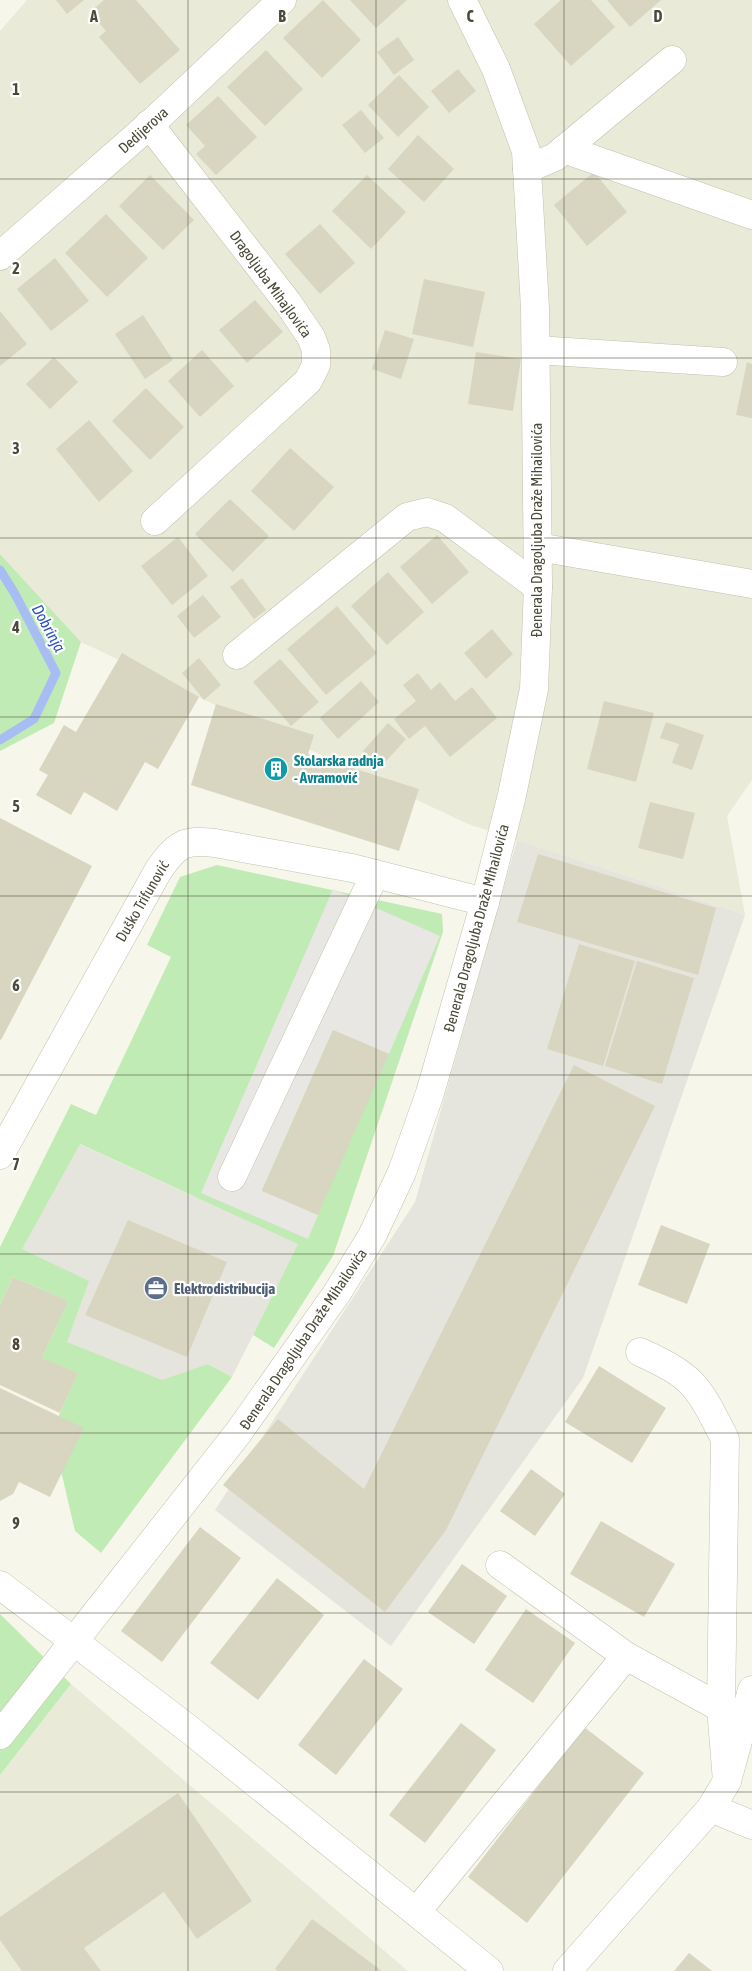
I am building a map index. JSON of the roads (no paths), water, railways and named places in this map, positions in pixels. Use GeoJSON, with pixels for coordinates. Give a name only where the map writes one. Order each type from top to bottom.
{"type":"FeatureCollection","features":[{"type":"Feature","properties":{"kind":"street","name":"Dedijerova"},"geometry":{"type":"LineString","coordinates":[[0,256],[149,124],[282,0]]}},
{"type":"Feature","properties":{"kind":"street","name":"Đenerala Dragoljuba Draže Mihailovića"},"geometry":{"type":"LineString","coordinates":[[0,1735],[72,1641],[238,1434],[337,1293],[372,1236],[402,1172],[430,1093],[484,902],[512,795],[534,689],[538,587],[536,350],[526,151],[496,69],[462,0]]}},
{"type":"Feature","properties":{"kind":"street"},"geometry":{"type":"LineString","coordinates":[[527,169],[555,157],[672,60]]}},
{"type":"Feature","properties":{"kind":"street","name":"Dragoljuba Mihajlovića"},"geometry":{"type":"LineString","coordinates":[[149,124],[288,303],[311,337],[316,350],[316,366],[308,381],[156,521]]}},
{"type":"Feature","properties":{"kind":"street"},"geometry":{"type":"LineString","coordinates":[[564,149],[752,215]]}},
{"type":"Feature","properties":{"kind":"street"},"geometry":{"type":"LineString","coordinates":[[536,350],[723,362]]}},
{"type":"Feature","properties":{"kind":"street"},"geometry":{"type":"LineString","coordinates":[[237,655],[407,517],[417,514],[427,512],[445,518],[538,587]]}},
{"type":"Feature","properties":{"kind":"street"},"geometry":{"type":"LineString","coordinates":[[538,547],[752,584]]}},
{"type":"Feature","properties":{"kind":"street","name":"Duško Trifunović"},"geometry":{"type":"LineString","coordinates":[[0,1154],[158,871],[169,854],[180,845],[197,841],[215,843],[375,874],[484,902]]}},
{"type":"Feature","properties":{"kind":"street"},"geometry":{"type":"LineString","coordinates":[[232,1177],[375,874]]}},
{"type":"Feature","properties":{"kind":"street"},"geometry":{"type":"LineString","coordinates":[[640,1352],[674,1368],[693,1382],[706,1401],[725,1438],[721,1708],[727,1781]]}},
{"type":"Feature","properties":{"kind":"street"},"geometry":{"type":"LineString","coordinates":[[500,1565],[626,1656],[721,1708]]}},
{"type":"Feature","properties":{"kind":"street"},"geometry":{"type":"LineString","coordinates":[[0,1585],[190,1730],[417,1911],[489,1971]]}},
{"type":"Feature","properties":{"kind":"street"},"geometry":{"type":"LineString","coordinates":[[417,1911],[626,1656]]}},
{"type":"Feature","properties":{"kind":"street"},"geometry":{"type":"LineString","coordinates":[[567,1971],[711,1808],[727,1781],[752,1690]]}},
{"type":"Feature","properties":{"kind":"street"},"geometry":{"type":"LineString","coordinates":[[711,1808],[752,1825]]}},
{"type":"Feature","properties":{"kind":"waterway","name":"Dobrinja"},"geometry":{"type":"LineString","coordinates":[[0,570],[15,594],[56,673],[34,719],[0,740]]}},
{"type":"Feature","properties":{"kind":"place","name":"Stolarska radnja - Avramović"},"geometry":{"type":"Point","coordinates":[276,769]}},
{"type":"Feature","properties":{"kind":"place","name":"Elektrodistribucija"},"geometry":{"type":"Point","coordinates":[156,1288]}}]}
